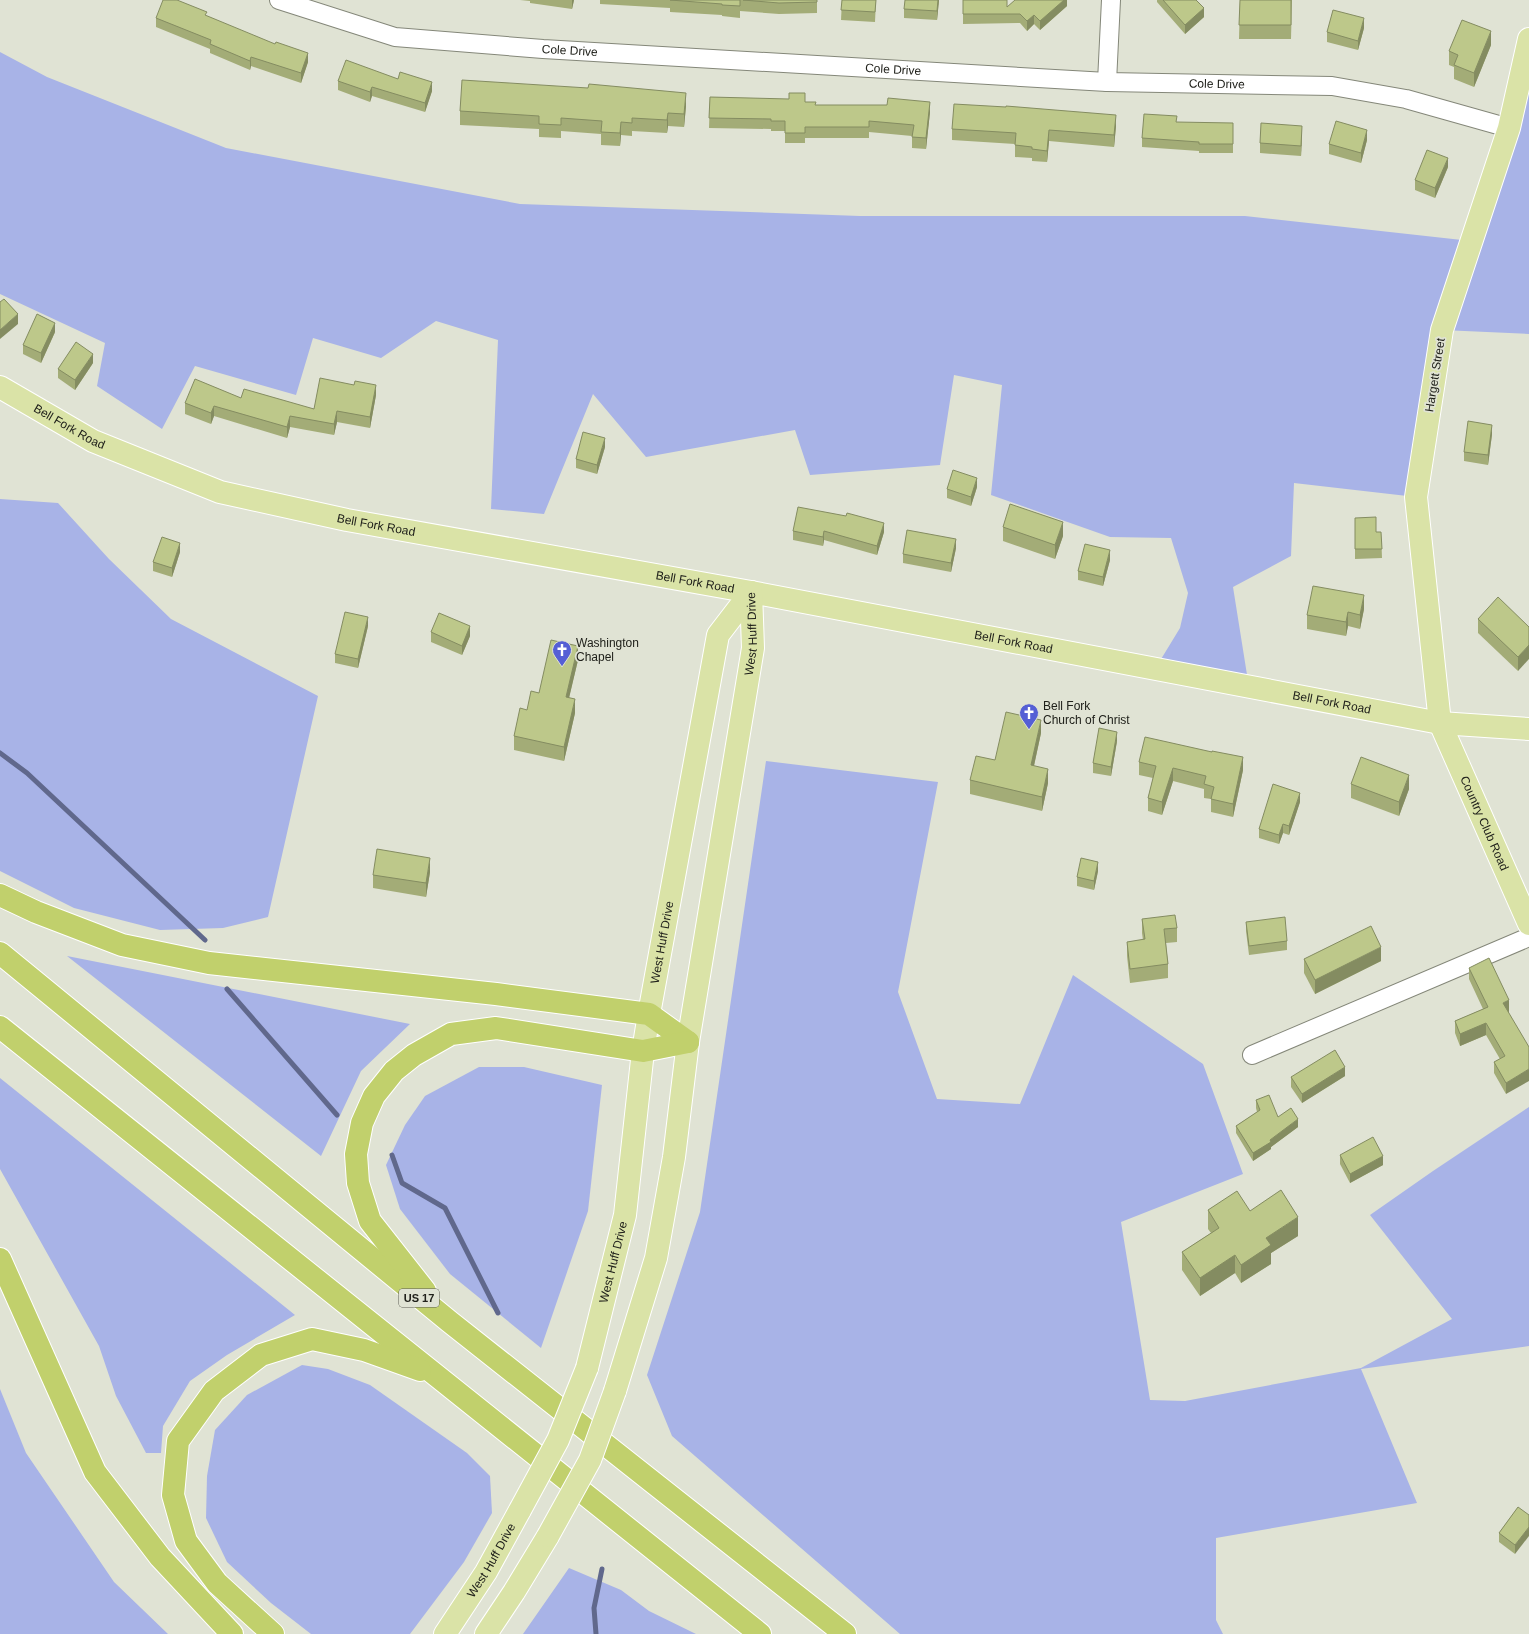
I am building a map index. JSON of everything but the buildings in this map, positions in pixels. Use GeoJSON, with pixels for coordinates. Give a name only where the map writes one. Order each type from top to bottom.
{"type":"FeatureCollection","features":[{"type":"Feature","properties":{"kind":"highway"},"geometry":{"type":"LineString","coordinates":[[0,895],[36,912],[122,945],[209,963],[496,994],[649,1014],[688,1042]]}},
{"type":"Feature","properties":{"kind":"highway","name":"US 17"},"geometry":{"type":"LineString","coordinates":[[0,953],[450,1322],[845,1634]]}},
{"type":"Feature","properties":{"kind":"highway"},"geometry":{"type":"LineString","coordinates":[[0,1027],[760,1634]]}},
{"type":"Feature","properties":{"kind":"highway"},"geometry":{"type":"LineString","coordinates":[[450,1322],[370,1221],[358,1183],[356,1154],[362,1123],[374,1096],[394,1071],[414,1055],[450,1034],[496,1028],[643,1051],[688,1042]]}},
{"type":"Feature","properties":{"kind":"highway"},"geometry":{"type":"LineString","coordinates":[[0,1259],[95,1472],[160,1557],[232,1634]]}},
{"type":"Feature","properties":{"kind":"highway"},"geometry":{"type":"LineString","coordinates":[[273,1634],[217,1582],[186,1541],[173,1495],[178,1441],[214,1391],[261,1355],[312,1339],[364,1350],[437,1376]]}},
{"type":"Feature","properties":{"kind":"main road","name":"Hargett Street"},"geometry":{"type":"LineString","coordinates":[[1440,723],[1416,497],[1442,330],[1510,128],[1529,39]]}},
{"type":"Feature","properties":{"kind":"main road","name":"Bell Fork Road"},"geometry":{"type":"LineString","coordinates":[[0,387],[93,442],[220,492],[347,520],[751,592],[1440,723],[1529,729]]}},
{"type":"Feature","properties":{"kind":"main road","name":"West Huff Drive"},"geometry":{"type":"LineString","coordinates":[[445,1634],[486,1572],[558,1440],[587,1368],[625,1214],[643,1051],[718,635],[751,592]]}},
{"type":"Feature","properties":{"kind":"main road","name":"West Huff Drive"},"geometry":{"type":"LineString","coordinates":[[486,1634],[514,1592],[548,1536],[590,1460],[615,1391],[656,1258],[674,1157],[688,1042],[753,648],[751,592]]}},
{"type":"Feature","properties":{"kind":"main road","name":"Country Club Road"},"geometry":{"type":"LineString","coordinates":[[1440,723],[1529,924]]}},
{"type":"Feature","properties":{"kind":"street","name":"Cole Drive"},"geometry":{"type":"LineString","coordinates":[[278,0],[395,37],[551,49],[1107,82],[1332,86],[1406,99],[1510,128]]}},
{"type":"Feature","properties":{"kind":"street"},"geometry":{"type":"LineString","coordinates":[[1107,82],[1111,0]]}},
{"type":"Feature","properties":{"kind":"street"},"geometry":{"type":"LineString","coordinates":[[1252,1055],[1529,937]]}},
{"type":"Feature","properties":{"kind":"shaded area"},"geometry":{"type":"Polygon","coordinates":[[[1529,39],[1529,334],[1442,330],[1416,497],[1294,483],[1291,556],[1233,587],[1248,681],[1155,669],[1180,628],[1188,593],[1171,538],[1110,537],[991,495],[1002,385],[954,375],[940,465],[810,475],[795,430],[646,457],[593,394],[544,514],[491,509],[498,340],[436,321],[381,358],[313,338],[296,395],[195,366],[162,429],[97,386],[105,343],[0,294],[0,52],[47,77],[226,148],[520,204],[860,216],[1245,216],[1471,241],[1529,39]]]}},
{"type":"Feature","properties":{"kind":"shaded area"},"geometry":{"type":"Polygon","coordinates":[[[0,499],[58,503],[109,559],[171,619],[318,696],[268,917],[223,928],[160,930],[74,908],[0,871],[0,499]]]}},
{"type":"Feature","properties":{"kind":"shaded area"},"geometry":{"type":"Polygon","coordinates":[[[766,761],[938,782],[898,992],[937,1099],[1020,1104],[1073,975],[1203,1064],[1243,1174],[1121,1222],[1150,1400],[1185,1401],[1361,1368],[1452,1319],[1370,1215],[1529,1107],[1529,1346],[1361,1369],[1417,1503],[1216,1538],[1216,1620],[1223,1634],[900,1634],[672,1436],[647,1375],[700,1212],[766,761]]]}},
{"type":"Feature","properties":{"kind":"shaded area"},"geometry":{"type":"Polygon","coordinates":[[[67,956],[410,1024],[361,1071],[321,1156],[67,956]]]}},
{"type":"Feature","properties":{"kind":"shaded area"},"geometry":{"type":"Polygon","coordinates":[[[479,1067],[524,1067],[602,1085],[588,1211],[541,1348],[450,1274],[400,1209],[386,1165],[405,1125],[425,1096],[479,1067]]]}},
{"type":"Feature","properties":{"kind":"shaded area"},"geometry":{"type":"Polygon","coordinates":[[[0,1078],[295,1315],[227,1355],[190,1381],[163,1426],[161,1453],[146,1453],[116,1396],[99,1346],[0,1169],[0,1078]]]}},
{"type":"Feature","properties":{"kind":"shaded area"},"geometry":{"type":"Polygon","coordinates":[[[302,1365],[328,1369],[370,1385],[467,1453],[490,1476],[492,1513],[464,1562],[410,1634],[311,1634],[271,1603],[227,1562],[206,1518],[207,1476],[215,1430],[247,1395],[302,1365]]]}},
{"type":"Feature","properties":{"kind":"shaded area"},"geometry":{"type":"Polygon","coordinates":[[[0,1389],[26,1453],[114,1582],[168,1634],[0,1634],[0,1389]]]}},
{"type":"Feature","properties":{"kind":"shaded area"},"geometry":{"type":"Polygon","coordinates":[[[569,1568],[621,1590],[649,1611],[696,1634],[523,1634],[569,1568]]]}},
{"type":"Feature","properties":{"kind":"waterway"},"geometry":{"type":"LineString","coordinates":[[0,753],[27,773],[205,940]]}},
{"type":"Feature","properties":{"kind":"waterway"},"geometry":{"type":"LineString","coordinates":[[227,989],[337,1115]]}},
{"type":"Feature","properties":{"kind":"waterway"},"geometry":{"type":"LineString","coordinates":[[392,1155],[402,1183],[445,1208],[498,1313]]}},
{"type":"Feature","properties":{"kind":"waterway"},"geometry":{"type":"LineString","coordinates":[[596,1634],[594,1608],[602,1569]]}},
{"type":"Feature","properties":{"kind":"place","name":"Washington Chapel"},"geometry":{"type":"Point","coordinates":[562,667]}},
{"type":"Feature","properties":{"kind":"place","name":"Bell Fork Church of Christ"},"geometry":{"type":"Point","coordinates":[1029,730]}}]}
